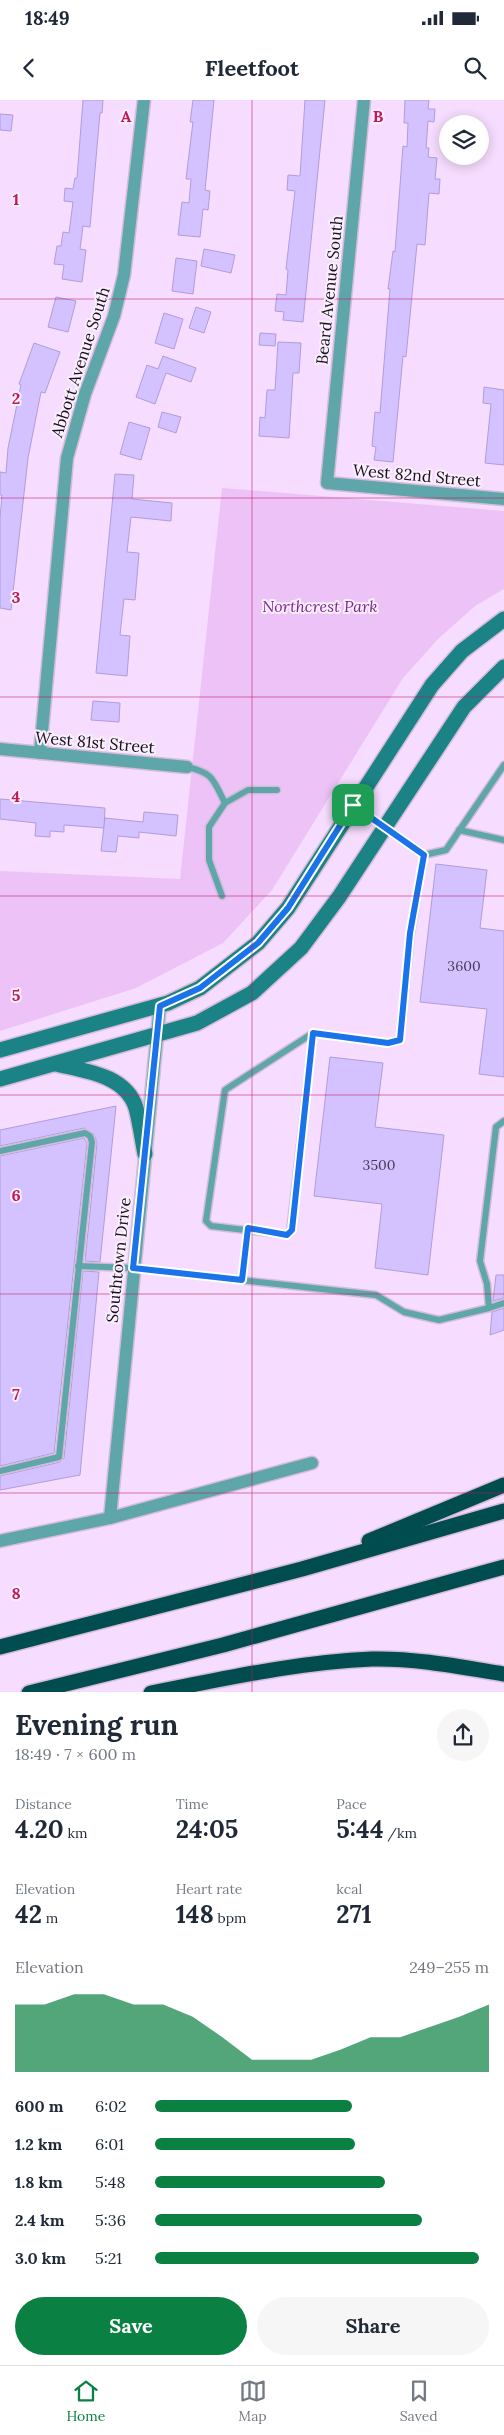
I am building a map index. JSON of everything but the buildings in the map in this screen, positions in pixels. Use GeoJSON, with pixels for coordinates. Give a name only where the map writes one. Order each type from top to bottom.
{"type":"FeatureCollection","features":[{"type":"Feature","properties":{"kind":"highway"},"geometry":{"type":"LineString","coordinates":[[302,1569],[504,1485]]}},
{"type":"Feature","properties":{"kind":"highway"},"geometry":{"type":"LineString","coordinates":[[0,1647],[302,1569],[504,1511]]}},
{"type":"Feature","properties":{"kind":"highway"},"geometry":{"type":"LineString","coordinates":[[29,1692],[223,1646],[504,1567]]}},
{"type":"Feature","properties":{"kind":"highway"},"geometry":{"type":"LineString","coordinates":[[151,1692],[275,1670],[373,1659],[414,1661],[504,1674]]}},
{"type":"Feature","properties":{"kind":"main road"},"geometry":{"type":"LineString","coordinates":[[0,1050],[160,1006],[200,988],[258,943],[288,908],[432,685],[462,651],[504,619]]}},
{"type":"Feature","properties":{"kind":"main road"},"geometry":{"type":"LineString","coordinates":[[0,1078],[197,1024],[252,993],[301,948],[339,898],[464,707],[504,667]]}},
{"type":"Feature","properties":{"kind":"main road"},"geometry":{"type":"LineString","coordinates":[[54,1064],[98,1074],[122,1086],[136,1106],[145,1154]]}},
{"type":"Feature","properties":{"kind":"street","name":"Abbott Avenue South"},"geometry":{"type":"LineString","coordinates":[[40,753],[67,458],[85,394],[114,316],[124,275],[144,100]]}},
{"type":"Feature","properties":{"kind":"street","name":"Beard Avenue South"},"geometry":{"type":"LineString","coordinates":[[327,483],[364,100]]}},
{"type":"Feature","properties":{"kind":"street","name":"West 82nd Street"},"geometry":{"type":"LineString","coordinates":[[327,483],[504,499]]}},
{"type":"Feature","properties":{"kind":"street","name":"West 81st Street"},"geometry":{"type":"LineString","coordinates":[[0,749],[187,767]]}},
{"type":"Feature","properties":{"kind":"street","name":"Southtown Drive"},"geometry":{"type":"LineString","coordinates":[[110,1518],[160,1006]]}},
{"type":"Feature","properties":{"kind":"street"},"geometry":{"type":"LineString","coordinates":[[0,1541],[110,1518],[312,1463]]}},
{"type":"Feature","properties":{"kind":"lane"},"geometry":{"type":"LineString","coordinates":[[353,805],[424,855],[446,850],[504,765]]}},
{"type":"Feature","properties":{"kind":"lane"},"geometry":{"type":"LineString","coordinates":[[187,767],[204,770],[212,778],[225,803]]}},
{"type":"Feature","properties":{"kind":"lane"},"geometry":{"type":"LineString","coordinates":[[222,896],[209,860],[210,827],[225,803],[248,790],[277,790]]}},
{"type":"Feature","properties":{"kind":"lane"},"geometry":{"type":"LineString","coordinates":[[459,830],[504,840]]}},
{"type":"Feature","properties":{"kind":"lane"},"geometry":{"type":"LineString","coordinates":[[313,1033],[292,1230],[287,1235],[248,1228],[211,1226],[206,1221],[225,1090],[313,1033],[388,1043],[400,1040],[410,933],[424,855]]}},
{"type":"Feature","properties":{"kind":"lane"},"geometry":{"type":"LineString","coordinates":[[490,1308],[487,1284],[480,1262],[496,1127],[504,1121]]}},
{"type":"Feature","properties":{"kind":"lane"},"geometry":{"type":"LineString","coordinates":[[0,1151],[85,1133],[90,1136],[92,1142],[59,1457],[0,1471]]}},
{"type":"Feature","properties":{"kind":"lane"},"geometry":{"type":"LineString","coordinates":[[242,1280],[248,1228]]}},
{"type":"Feature","properties":{"kind":"lane"},"geometry":{"type":"LineString","coordinates":[[78,1266],[133,1268],[376,1295],[404,1312],[439,1320],[504,1303]]}},
{"type":"Feature","properties":{"kind":"green space","name":"Northcrest Park"},"geometry":{"type":"Polygon","coordinates":[[[222,488],[504,511],[504,589],[475,606],[438,639],[403,678],[272,890],[223,943],[136,988],[0,1031],[0,871],[180,879],[222,488]]]}},
{"type":"Feature","properties":{"kind":"route"},"geometry":{"type":"LineString","coordinates":[[353,805],[424,855],[410,933],[400,1040],[388,1043],[313,1033],[292,1230],[287,1235],[248,1228],[242,1280],[133,1268],[160,1006],[200,988],[258,943],[288,908],[353,805]]}}]}
